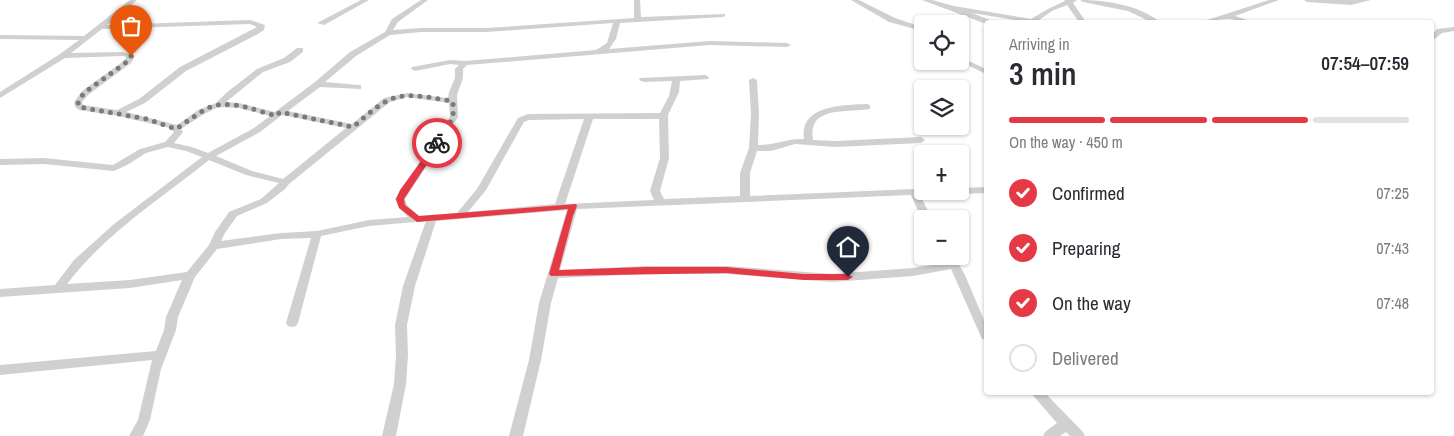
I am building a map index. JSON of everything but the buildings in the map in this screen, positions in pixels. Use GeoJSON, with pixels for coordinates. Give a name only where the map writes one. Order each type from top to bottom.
{"type":"FeatureCollection","features":[{"type":"Feature","properties":{"kind":"street"},"geometry":{"type":"LineString","coordinates":[[0,96],[63,56],[134,0]]}},
{"type":"Feature","properties":{"kind":"street"},"geometry":{"type":"LineString","coordinates":[[321,23],[366,0]]}},
{"type":"Feature","properties":{"kind":"street"},"geometry":{"type":"LineString","coordinates":[[388,33],[395,21],[425,0]]}},
{"type":"Feature","properties":{"kind":"street"},"geometry":{"type":"LineString","coordinates":[[637,0],[638,19]]}},
{"type":"Feature","properties":{"kind":"street"},"geometry":{"type":"LineString","coordinates":[[854,0],[892,20],[914,27]]}},
{"type":"Feature","properties":{"kind":"street"},"geometry":{"type":"LineString","coordinates":[[925,0],[953,8],[1023,20]]}},
{"type":"Feature","properties":{"kind":"street"},"geometry":{"type":"LineString","coordinates":[[1083,0],[1130,9],[1152,20]]}},
{"type":"Feature","properties":{"kind":"street"},"geometry":{"type":"LineString","coordinates":[[1213,20],[1276,0]]}},
{"type":"Feature","properties":{"kind":"street"},"geometry":{"type":"LineString","coordinates":[[1307,0],[1352,3],[1368,0]]}},
{"type":"Feature","properties":{"kind":"street"},"geometry":{"type":"LineString","coordinates":[[1038,20],[1050,10],[1070,1],[1081,20]]}},
{"type":"Feature","properties":{"kind":"street"},"geometry":{"type":"LineString","coordinates":[[953,8],[984,21]]}},
{"type":"Feature","properties":{"kind":"street"},"geometry":{"type":"LineString","coordinates":[[58,289],[78,263],[97,244],[208,157],[243,139],[318,84],[353,54],[388,33],[494,29],[723,15]]}},
{"type":"Feature","properties":{"kind":"street"},"geometry":{"type":"LineString","coordinates":[[1228,16],[1239,20]]}},
{"type":"Feature","properties":{"kind":"street"},"geometry":{"type":"LineString","coordinates":[[596,52],[607,49],[617,21]]}},
{"type":"Feature","properties":{"kind":"street"},"geometry":{"type":"LineString","coordinates":[[101,26],[250,22],[261,25],[261,28],[255,32],[183,69],[142,101],[118,113]]}},
{"type":"Feature","properties":{"kind":"street"},"geometry":{"type":"LineString","coordinates":[[1434,37],[1440,31],[1454,29]]}},
{"type":"Feature","properties":{"kind":"street"},"geometry":{"type":"LineString","coordinates":[[0,37],[87,38]]}},
{"type":"Feature","properties":{"kind":"street"},"geometry":{"type":"LineString","coordinates":[[415,69],[450,62],[465,63],[710,43],[787,45]]}},
{"type":"Feature","properties":{"kind":"street"},"geometry":{"type":"LineString","coordinates":[[219,104],[228,94],[240,87],[260,70],[290,59],[300,50]]}},
{"type":"Feature","properties":{"kind":"street"},"geometry":{"type":"LineString","coordinates":[[63,56],[122,54],[131,56],[128,61],[84,93],[78,102],[79,107],[118,113],[164,124],[176,129],[178,135],[168,144]]}},
{"type":"Feature","properties":{"kind":"street"},"geometry":{"type":"LineString","coordinates":[[417,219],[402,206],[400,199],[454,117],[456,110],[452,101],[453,92],[460,74],[459,68],[465,63]]}},
{"type":"Feature","properties":{"kind":"street"},"geometry":{"type":"LineString","coordinates":[[969,64],[984,71]]}},
{"type":"Feature","properties":{"kind":"street"},"geometry":{"type":"LineString","coordinates":[[643,80],[705,77]]}},
{"type":"Feature","properties":{"kind":"street"},"geometry":{"type":"LineString","coordinates":[[660,202],[655,191],[663,169],[665,145],[664,116],[666,107],[675,94],[676,79]]}},
{"type":"Feature","properties":{"kind":"street"},"geometry":{"type":"LineString","coordinates":[[745,199],[746,173],[753,148],[755,114],[752,80]]}},
{"type":"Feature","properties":{"kind":"street"},"geometry":{"type":"LineString","coordinates":[[318,84],[358,87]]}},
{"type":"Feature","properties":{"kind":"street"},"geometry":{"type":"LineString","coordinates":[[136,436],[144,420],[155,369],[170,330],[172,317],[190,275],[214,246],[220,232],[233,214],[264,201],[387,100],[407,96],[452,101]]}},
{"type":"Feature","properties":{"kind":"street"},"geometry":{"type":"LineString","coordinates":[[176,129],[207,108],[219,104],[353,127]]}},
{"type":"Feature","properties":{"kind":"street"},"geometry":{"type":"LineString","coordinates":[[809,140],[806,133],[808,126],[815,116],[832,109],[867,107]]}},
{"type":"Feature","properties":{"kind":"street"},"geometry":{"type":"LineString","coordinates":[[459,216],[481,190],[521,120],[528,117],[664,116]]}},
{"type":"Feature","properties":{"kind":"street"},"geometry":{"type":"LineString","coordinates":[[559,207],[589,118]]}},
{"type":"Feature","properties":{"kind":"street"},"geometry":{"type":"LineString","coordinates":[[753,148],[771,148],[795,141],[809,140],[835,144],[921,140]]}},
{"type":"Feature","properties":{"kind":"street"},"geometry":{"type":"LineString","coordinates":[[0,162],[44,161],[114,168],[122,166],[140,153],[168,144],[189,149],[249,173],[285,182]]}},
{"type":"Feature","properties":{"kind":"street"},"geometry":{"type":"LineString","coordinates":[[969,191],[984,190]]}},
{"type":"Feature","properties":{"kind":"street"},"geometry":{"type":"LineString","coordinates":[[214,246],[235,245],[281,236],[317,234],[369,223],[559,207],[914,192]]}},
{"type":"Feature","properties":{"kind":"street"},"geometry":{"type":"LineString","coordinates":[[516,436],[535,360],[545,303],[573,206]]}},
{"type":"Feature","properties":{"kind":"street"},"geometry":{"type":"LineString","coordinates":[[389,436],[400,384],[402,355],[401,325],[410,286],[432,218]]}},
{"type":"Feature","properties":{"kind":"street"},"geometry":{"type":"LineString","coordinates":[[292,323],[317,234]]}},
{"type":"Feature","properties":{"kind":"street"},"geometry":{"type":"LineString","coordinates":[[554,274],[645,270],[726,270],[832,278],[913,272],[935,265]]}},
{"type":"Feature","properties":{"kind":"street"},"geometry":{"type":"LineString","coordinates":[[954,265],[964,282],[984,333]]}},
{"type":"Feature","properties":{"kind":"street"},"geometry":{"type":"LineString","coordinates":[[0,293],[130,284],[190,275]]}},
{"type":"Feature","properties":{"kind":"street"},"geometry":{"type":"LineString","coordinates":[[0,370],[161,355]]}},
{"type":"Feature","properties":{"kind":"street"},"geometry":{"type":"LineString","coordinates":[[1039,395],[1078,436]]}},
{"type":"Feature","properties":{"kind":"street"},"geometry":{"type":"LineString","coordinates":[[1050,436],[1066,424]]}},
{"type":"Feature","properties":{"kind":"way so far"},"geometry":{"type":"LineString","coordinates":[[131,56],[128,61],[84,93],[78,102],[79,107],[147,119],[173,126],[176,129],[207,108],[219,104],[276,116],[280,112],[353,127],[387,100],[396,97],[407,96],[452,101],[456,110],[454,117],[437,143]]}},
{"type":"Feature","properties":{"kind":"route"},"geometry":{"type":"LineString","coordinates":[[437,143],[404,190],[400,199],[402,206],[417,219],[573,206],[554,274],[645,270],[726,270],[804,277],[848,277]]}}]}
